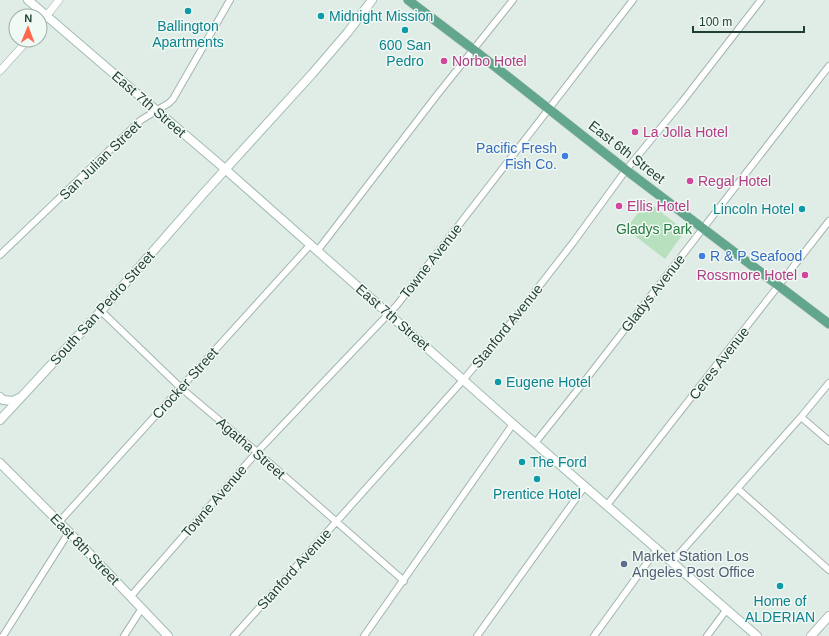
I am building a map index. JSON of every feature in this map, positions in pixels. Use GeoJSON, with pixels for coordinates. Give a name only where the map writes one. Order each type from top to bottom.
{"type":"FeatureCollection","features":[{"type":"Feature","properties":{"kind":"main road","name":"East 7th Street"},"geometry":{"type":"LineString","coordinates":[[28,0],[37,8]]}},
{"type":"Feature","properties":{"kind":"main road"},"geometry":{"type":"LineString","coordinates":[[226,170],[348,32],[372,0]]}},
{"type":"Feature","properties":{"kind":"main road","name":"East 6th Street"},"geometry":{"type":"LineString","coordinates":[[408,0],[626,170],[829,324]]}},
{"type":"Feature","properties":{"kind":"main road","name":"East 7th Street"},"geometry":{"type":"LineString","coordinates":[[48,18],[318,250],[513,424],[757,636]]}},
{"type":"Feature","properties":{"kind":"main road","name":"South San Pedro Street"},"geometry":{"type":"LineString","coordinates":[[0,420],[226,170]]}},
{"type":"Feature","properties":{"kind":"main road"},"geometry":{"type":"LineString","coordinates":[[0,397],[4,400],[13,401],[21,397]]}},
{"type":"Feature","properties":{"kind":"main road","name":"East 8th Street"},"geometry":{"type":"LineString","coordinates":[[0,463],[69,532],[168,636]]}},
{"type":"Feature","properties":{"kind":"main road"},"geometry":{"type":"LineString","coordinates":[[811,636],[829,616]]}},
{"type":"Feature","properties":{"kind":"street"},"geometry":{"type":"LineString","coordinates":[[48,14],[59,0]]}},
{"type":"Feature","properties":{"kind":"street","name":"San Julian Street"},"geometry":{"type":"LineString","coordinates":[[0,255],[141,120],[173,99],[230,0]]}},
{"type":"Feature","properties":{"kind":"street"},"geometry":{"type":"LineString","coordinates":[[318,250],[432,101],[513,0]]}},
{"type":"Feature","properties":{"kind":"street","name":"Towne Avenue"},"geometry":{"type":"LineString","coordinates":[[131,596],[257,452],[412,286],[548,108],[633,0]]}},
{"type":"Feature","properties":{"kind":"street","name":"Stanford Avenue"},"geometry":{"type":"LineString","coordinates":[[234,636],[464,379],[506,329],[572,244],[626,170],[682,102],[761,0]]}},
{"type":"Feature","properties":{"kind":"street"},"geometry":{"type":"LineString","coordinates":[[0,71],[21,48]]}},
{"type":"Feature","properties":{"kind":"street","name":"Gladys Avenue"},"geometry":{"type":"LineString","coordinates":[[535,443],[829,66]]}},
{"type":"Feature","properties":{"kind":"street","name":"Ceres Avenue"},"geometry":{"type":"LineString","coordinates":[[608,505],[829,221]]}},
{"type":"Feature","properties":{"kind":"street","name":"Crocker Street"},"geometry":{"type":"LineString","coordinates":[[59,522],[311,244]]}},
{"type":"Feature","properties":{"kind":"street","name":"Agatha Street"},"geometry":{"type":"LineString","coordinates":[[100,311],[181,388],[257,452],[404,581]]}},
{"type":"Feature","properties":{"kind":"street"},"geometry":{"type":"LineString","coordinates":[[672,562],[738,489],[829,383]]}},
{"type":"Feature","properties":{"kind":"street"},"geometry":{"type":"LineString","coordinates":[[800,418],[829,441]]}},
{"type":"Feature","properties":{"kind":"street"},"geometry":{"type":"LineString","coordinates":[[364,636],[513,424]]}},
{"type":"Feature","properties":{"kind":"street"},"geometry":{"type":"LineString","coordinates":[[478,636],[585,486]]}},
{"type":"Feature","properties":{"kind":"street"},"geometry":{"type":"LineString","coordinates":[[738,489],[829,570]]}},
{"type":"Feature","properties":{"kind":"street"},"geometry":{"type":"LineString","coordinates":[[3,636],[69,532]]}},
{"type":"Feature","properties":{"kind":"street"},"geometry":{"type":"LineString","coordinates":[[594,636],[657,549]]}},
{"type":"Feature","properties":{"kind":"street"},"geometry":{"type":"LineString","coordinates":[[124,636],[142,608]]}},
{"type":"Feature","properties":{"kind":"street"},"geometry":{"type":"LineString","coordinates":[[707,636],[727,609]]}},
{"type":"Feature","properties":{"kind":"green space","name":"Gladys Park"},"geometry":{"type":"Polygon","coordinates":[[[647,201],[685,231],[665,259],[626,229],[647,201]]]}},
{"type":"Feature","properties":{"kind":"place","name":"Ballington Apartments"},"geometry":{"type":"Point","coordinates":[188,11]}},
{"type":"Feature","properties":{"kind":"place","name":"Midnight Mission"},"geometry":{"type":"Point","coordinates":[321,16]}},
{"type":"Feature","properties":{"kind":"place","name":"600 San Pedro"},"geometry":{"type":"Point","coordinates":[405,30]}},
{"type":"Feature","properties":{"kind":"place","name":"Norbo Hotel"},"geometry":{"type":"Point","coordinates":[444,61]}},
{"type":"Feature","properties":{"kind":"place","name":"La Jolla Hotel"},"geometry":{"type":"Point","coordinates":[635,132]}},
{"type":"Feature","properties":{"kind":"place","name":"Pacific Fresh Fish Co."},"geometry":{"type":"Point","coordinates":[565,156]}},
{"type":"Feature","properties":{"kind":"place","name":"Regal Hotel"},"geometry":{"type":"Point","coordinates":[690,181]}},
{"type":"Feature","properties":{"kind":"place","name":"Ellis Hotel"},"geometry":{"type":"Point","coordinates":[619,206]}},
{"type":"Feature","properties":{"kind":"place","name":"Lincoln Hotel"},"geometry":{"type":"Point","coordinates":[802,209]}},
{"type":"Feature","properties":{"kind":"place","name":"R & P Seafood"},"geometry":{"type":"Point","coordinates":[702,256]}},
{"type":"Feature","properties":{"kind":"place","name":"Rossmore Hotel"},"geometry":{"type":"Point","coordinates":[805,275]}},
{"type":"Feature","properties":{"kind":"place","name":"Eugene Hotel"},"geometry":{"type":"Point","coordinates":[498,382]}},
{"type":"Feature","properties":{"kind":"place","name":"The Ford"},"geometry":{"type":"Point","coordinates":[522,462]}},
{"type":"Feature","properties":{"kind":"place","name":"Prentice Hotel"},"geometry":{"type":"Point","coordinates":[537,479]}},
{"type":"Feature","properties":{"kind":"place","name":"Market Station Los Angeles Post Office"},"geometry":{"type":"Point","coordinates":[624,564]}},
{"type":"Feature","properties":{"kind":"place","name":"Home of ALDERIAN"},"geometry":{"type":"Point","coordinates":[780,586]}}]}
